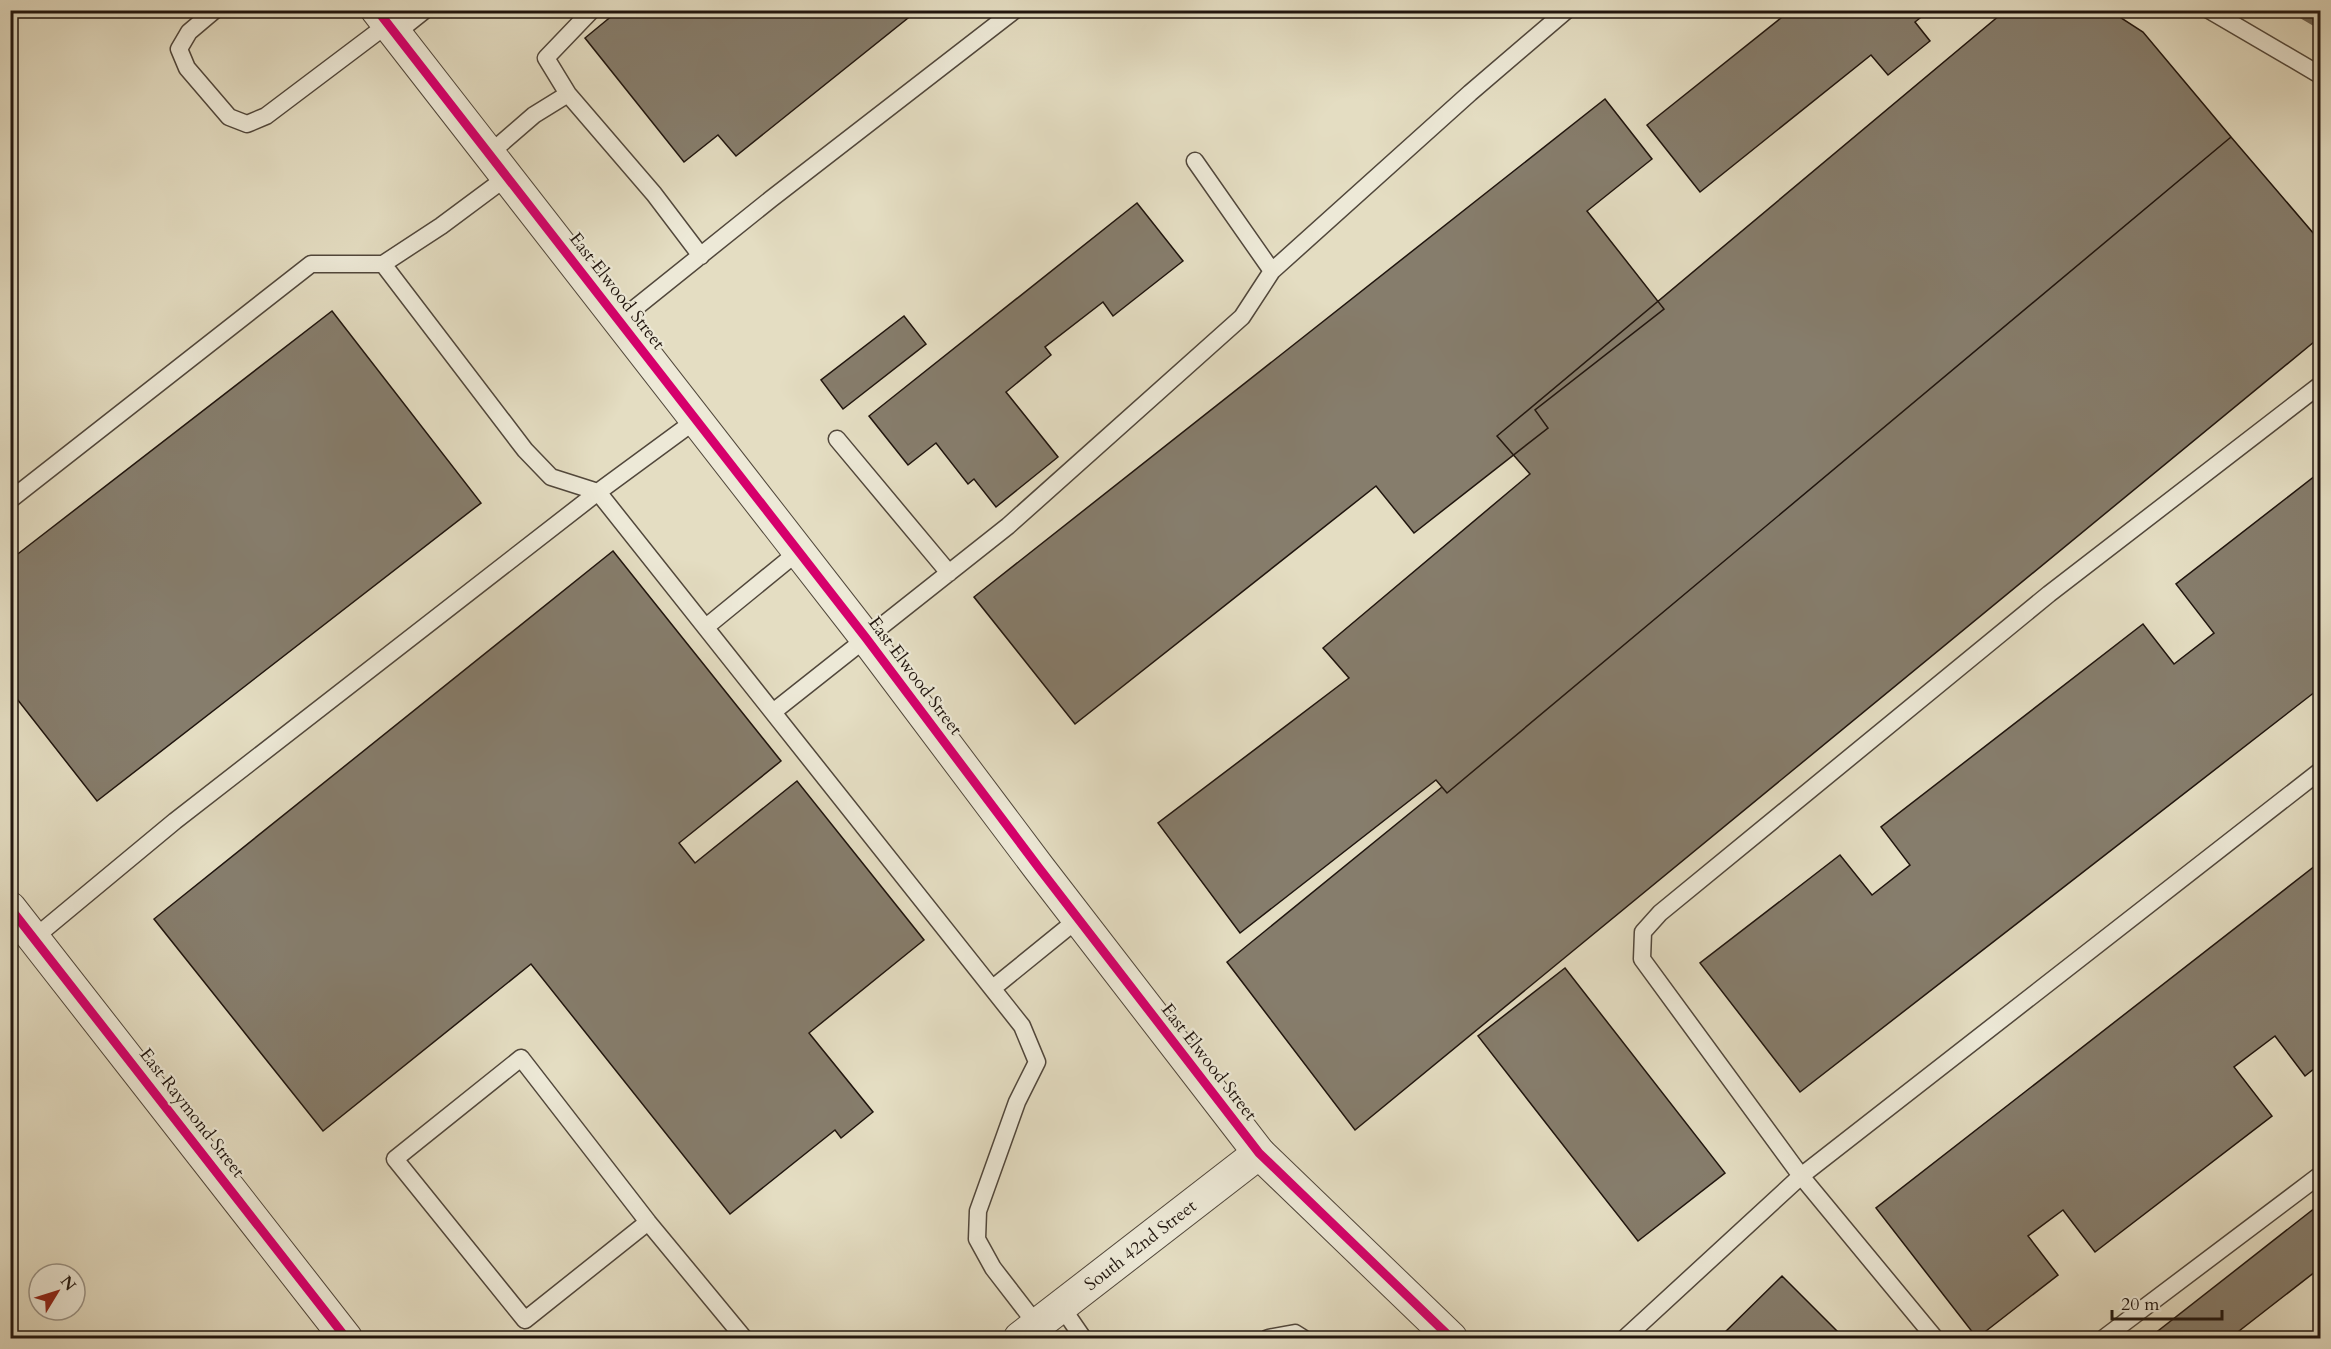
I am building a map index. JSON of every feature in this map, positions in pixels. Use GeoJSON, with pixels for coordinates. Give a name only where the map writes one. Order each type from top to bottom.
{"type":"FeatureCollection","features":[{"type":"Feature","properties":{"kind":"street","name":"East Elwood Street"},"geometry":{"type":"LineString","coordinates":[[387,23],[799,551],[1259,1153],[1451,1338]]}},
{"type":"Feature","properties":{"kind":"street","name":"East Raymond Street"},"geometry":{"type":"LineString","coordinates":[[10,908],[346,1338]]}},
{"type":"Feature","properties":{"kind":"street","name":"South 42nd Street"},"geometry":{"type":"LineString","coordinates":[[1028,1332],[1259,1153]]}},
{"type":"Feature","properties":{"kind":"lane"},"geometry":{"type":"LineString","coordinates":[[215,10],[189,32],[179,49],[187,68],[229,117],[248,124],[267,116],[387,23],[425,10]]}},
{"type":"Feature","properties":{"kind":"lane"},"geometry":{"type":"LineString","coordinates":[[592,10],[546,58],[568,94],[654,194],[700,256]]}},
{"type":"Feature","properties":{"kind":"lane"},"geometry":{"type":"LineString","coordinates":[[619,321],[1015,10]]}},
{"type":"Feature","properties":{"kind":"lane"},"geometry":{"type":"LineString","coordinates":[[773,712],[1008,526],[1242,317],[1272,272],[1436,123],[1567,10]]}},
{"type":"Feature","properties":{"kind":"lane"},"geometry":{"type":"LineString","coordinates":[[2209,10],[2320,75]]}},
{"type":"Feature","properties":{"kind":"lane"},"geometry":{"type":"LineString","coordinates":[[10,500],[311,264],[383,264],[441,226],[498,165],[534,115],[568,94]]}},
{"type":"Feature","properties":{"kind":"lane"},"geometry":{"type":"LineString","coordinates":[[1195,161],[1272,272]]}},
{"type":"Feature","properties":{"kind":"lane"},"geometry":{"type":"LineString","coordinates":[[383,264],[525,450],[551,477],[598,492],[1022,1026],[1037,1062],[1017,1102],[978,1211],[977,1239],[1028,1332]]}},
{"type":"Feature","properties":{"kind":"lane"},"geometry":{"type":"LineString","coordinates":[[1935,1338],[1801,1176],[1642,959],[1643,932],[1660,913],[2049,594],[2320,385]]}},
{"type":"Feature","properties":{"kind":"lane"},"geometry":{"type":"LineString","coordinates":[[34,938],[175,821],[598,492],[696,420]]}},
{"type":"Feature","properties":{"kind":"lane"},"geometry":{"type":"LineString","coordinates":[[837,439],[949,573]]}},
{"type":"Feature","properties":{"kind":"lane"},"geometry":{"type":"LineString","coordinates":[[705,627],[799,551]]}},
{"type":"Feature","properties":{"kind":"lane"},"geometry":{"type":"LineString","coordinates":[[1625,1338],[1801,1176],[2320,771]]}},
{"type":"Feature","properties":{"kind":"lane"},"geometry":{"type":"LineString","coordinates":[[993,988],[1078,919]]}},
{"type":"Feature","properties":{"kind":"lane"},"geometry":{"type":"LineString","coordinates":[[648,1222],[525,1320],[394,1159],[521,1058],[648,1222],[744,1338]]}},
{"type":"Feature","properties":{"kind":"lane"},"geometry":{"type":"LineString","coordinates":[[2104,1338],[2320,1175]]}},
{"type":"Feature","properties":{"kind":"lane"},"geometry":{"type":"LineString","coordinates":[[1061,1306],[1083,1338]]}},
{"type":"Feature","properties":{"kind":"lane"},"geometry":{"type":"LineString","coordinates":[[1268,1338],[1295,1333],[1303,1338]]}},
{"type":"Feature","properties":{"kind":"building"},"geometry":{"type":"Polygon","coordinates":[[[619,10],[918,10],[736,156],[718,135],[684,162],[585,38],[619,10]]]}},
{"type":"Feature","properties":{"kind":"building"},"geometry":{"type":"Polygon","coordinates":[[[1791,10],[1930,10],[1915,22],[1930,41],[1888,75],[1871,55],[1700,192],[1647,125],[1791,10]]]}},
{"type":"Feature","properties":{"kind":"building"},"geometry":{"type":"Polygon","coordinates":[[[2006,10],[2109,10],[2143,32],[2231,137],[1447,793],[1436,780],[1240,933],[1158,823],[1349,678],[1323,648],[1530,474],[1497,436],[2006,10]]]}},
{"type":"Feature","properties":{"kind":"building"},"geometry":{"type":"Polygon","coordinates":[[[1605,99],[1652,159],[1587,211],[1664,309],[1535,410],[1548,428],[1414,533],[1376,486],[1075,724],[974,597],[1605,99]]]}},
{"type":"Feature","properties":{"kind":"building"},"geometry":{"type":"Polygon","coordinates":[[[2231,137],[2320,241],[2320,337],[1355,1130],[1227,962],[1442,787],[1447,793],[2231,137]]]}},
{"type":"Feature","properties":{"kind":"building"},"geometry":{"type":"Polygon","coordinates":[[[1137,203],[1183,261],[1113,316],[1103,302],[1045,347],[1051,355],[1006,392],[1058,457],[996,507],[974,479],[968,484],[936,443],[908,465],[869,416],[1137,203]]]}},
{"type":"Feature","properties":{"kind":"building"},"geometry":{"type":"Polygon","coordinates":[[[332,311],[481,503],[97,801],[10,690],[10,560],[332,311]]]}},
{"type":"Feature","properties":{"kind":"building"},"geometry":{"type":"Polygon","coordinates":[[[904,316],[926,344],[843,409],[821,380],[904,316]]]}},
{"type":"Feature","properties":{"kind":"building"},"geometry":{"type":"Polygon","coordinates":[[[2320,472],[2320,688],[1800,1092],[1700,963],[1840,855],[1872,895],[1910,865],[1881,827],[2143,624],[2174,664],[2214,633],[2176,584],[2320,472]]]}},
{"type":"Feature","properties":{"kind":"building"},"geometry":{"type":"Polygon","coordinates":[[[613,551],[781,761],[679,843],[695,863],[797,781],[924,940],[809,1033],[873,1112],[841,1138],[835,1130],[730,1214],[531,964],[323,1131],[154,919],[613,551]]]}},
{"type":"Feature","properties":{"kind":"building"},"geometry":{"type":"Polygon","coordinates":[[[2320,862],[2320,1064],[2305,1076],[2275,1036],[2234,1067],[2272,1116],[2095,1252],[2063,1210],[2028,1236],[2058,1275],[1977,1338],[1876,1208],[2320,862]]]}},
{"type":"Feature","properties":{"kind":"building"},"geometry":{"type":"Polygon","coordinates":[[[1565,968],[1725,1173],[1638,1241],[1478,1036],[1565,968]]]}},
{"type":"Feature","properties":{"kind":"building"},"geometry":{"type":"Polygon","coordinates":[[[2320,1204],[2320,1268],[2230,1338],[2149,1338],[2320,1204]]]}},
{"type":"Feature","properties":{"kind":"building"},"geometry":{"type":"Polygon","coordinates":[[[1782,1276],[1844,1338],[1719,1338],[1782,1276]]]}},
{"type":"Feature","properties":{"kind":"waterway"},"geometry":{"type":"LineString","coordinates":[[2296,10],[2320,24]]}},
{"type":"Feature","properties":{"kind":"cycle path"},"geometry":{"type":"LineString","coordinates":[[377,10],[866,638],[1039,868],[1259,1153],[1451,1338]]}},
{"type":"Feature","properties":{"kind":"cycle path"},"geometry":{"type":"LineString","coordinates":[[10,908],[346,1338]]}}]}
